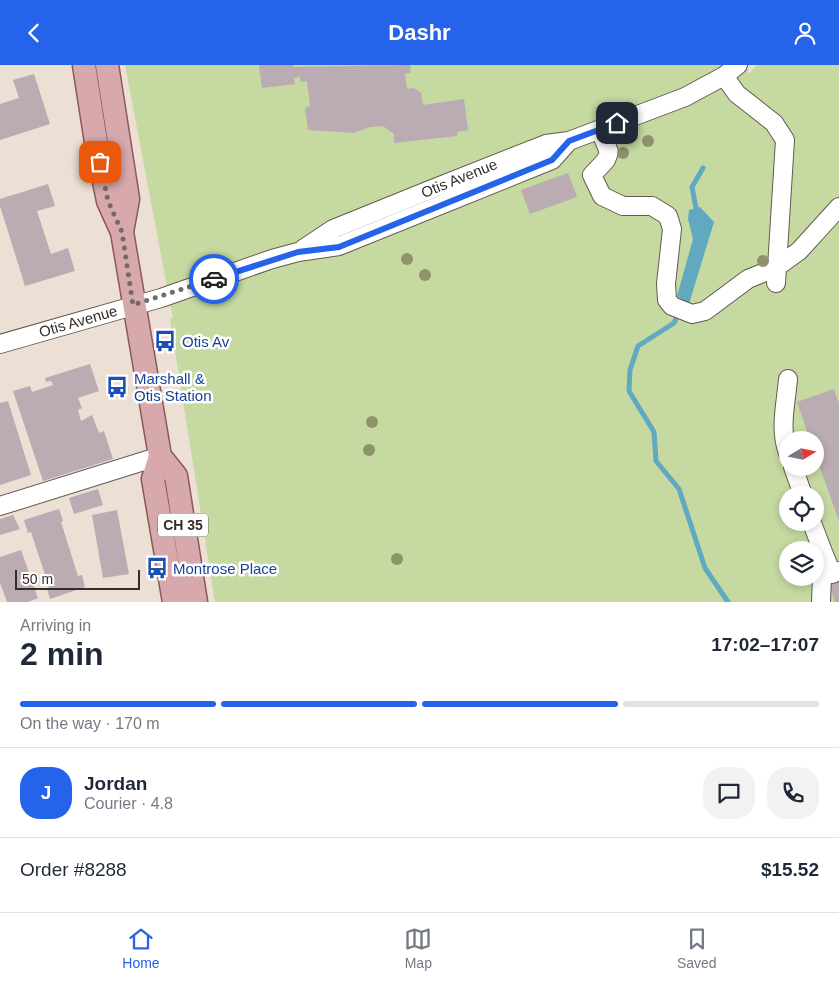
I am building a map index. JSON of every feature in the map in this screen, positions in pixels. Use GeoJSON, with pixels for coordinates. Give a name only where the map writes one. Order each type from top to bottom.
{"type":"FeatureCollection","features":[{"type":"Feature","properties":{"kind":"main road","name":"CH 35"},"geometry":{"type":"LineString","coordinates":[[84,65],[96,142],[108,201],[122,232],[160,457],[153,479],[174,602]]}},
{"type":"Feature","properties":{"kind":"main road","name":"CH 35"},"geometry":{"type":"LineString","coordinates":[[107,65],[128,199],[122,232]]}},
{"type":"Feature","properties":{"kind":"main road","name":"CH 35"},"geometry":{"type":"LineString","coordinates":[[160,457],[176,476],[190,601]]}},
{"type":"Feature","properties":{"kind":"street","name":"Otis Avenue"},"geometry":{"type":"LineString","coordinates":[[0,344],[133,305],[298,252],[334,229],[423,192],[546,144],[569,141],[686,97],[724,76],[738,65]]}},
{"type":"Feature","properties":{"kind":"street"},"geometry":{"type":"LineString","coordinates":[[724,76],[737,94],[774,123],[785,140],[777,275]]}},
{"type":"Feature","properties":{"kind":"street"},"geometry":{"type":"LineString","coordinates":[[600,130],[609,152],[606,160],[592,175],[602,196],[622,206],[652,206],[668,216],[672,229],[666,284],[667,300],[672,306],[690,313],[705,311],[748,279],[777,275],[839,207]]}},
{"type":"Feature","properties":{"kind":"street"},"geometry":{"type":"LineString","coordinates":[[782,431],[788,379]]}},
{"type":"Feature","properties":{"kind":"street"},"geometry":{"type":"LineString","coordinates":[[0,506],[160,457]]}},
{"type":"Feature","properties":{"kind":"street"},"geometry":{"type":"LineString","coordinates":[[824,554],[832,574],[839,571]]}},
{"type":"Feature","properties":{"kind":"street"},"geometry":{"type":"LineString","coordinates":[[821,602],[822,586]]}},
{"type":"Feature","properties":{"kind":"green space"},"geometry":{"type":"Polygon","coordinates":[[[125,65],[745,65],[749,74],[757,65],[839,65],[839,602],[215,602],[170,319],[173,318],[125,65]]]}},
{"type":"Feature","properties":{"kind":"water"},"geometry":{"type":"Polygon","coordinates":[[[700,207],[714,222],[689,304],[677,296],[693,239],[688,219],[689,210],[700,207]]]}},
{"type":"Feature","properties":{"kind":"building"},"geometry":{"type":"Polygon","coordinates":[[[259,65],[293,65],[293,67],[410,65],[411,73],[405,74],[407,89],[414,88],[421,93],[423,105],[464,99],[468,130],[458,132],[457,136],[394,143],[394,134],[383,126],[370,127],[354,133],[308,130],[305,108],[310,106],[307,81],[301,82],[300,77],[294,78],[295,84],[262,88],[259,65]]]}},
{"type":"Feature","properties":{"kind":"building"},"geometry":{"type":"Polygon","coordinates":[[[34,74],[50,124],[0,140],[0,104],[19,98],[13,80],[34,74]]]}},
{"type":"Feature","properties":{"kind":"building"},"geometry":{"type":"Polygon","coordinates":[[[568,173],[577,197],[530,214],[521,190],[568,173]]]}},
{"type":"Feature","properties":{"kind":"building"},"geometry":{"type":"Polygon","coordinates":[[[48,184],[55,206],[37,211],[51,254],[68,248],[75,271],[25,286],[0,206],[0,199],[48,184]]]}},
{"type":"Feature","properties":{"kind":"building"},"geometry":{"type":"Polygon","coordinates":[[[90,364],[99,391],[78,398],[82,408],[78,410],[81,421],[92,415],[99,433],[104,431],[113,459],[43,481],[13,391],[30,386],[32,392],[53,385],[51,381],[46,382],[45,378],[90,364]]]}},
{"type":"Feature","properties":{"kind":"building"},"geometry":{"type":"Polygon","coordinates":[[[834,389],[839,404],[839,521],[823,476],[824,431],[807,431],[797,402],[834,389]]]}},
{"type":"Feature","properties":{"kind":"building"},"geometry":{"type":"Polygon","coordinates":[[[8,401],[31,475],[0,485],[0,403],[8,401]]]}},
{"type":"Feature","properties":{"kind":"building"},"geometry":{"type":"Polygon","coordinates":[[[98,489],[103,505],[74,514],[69,498],[98,489]]]}},
{"type":"Feature","properties":{"kind":"building"},"geometry":{"type":"Polygon","coordinates":[[[59,509],[63,521],[61,522],[78,576],[82,575],[85,587],[50,599],[47,588],[49,587],[31,532],[28,533],[24,520],[59,509]]]}},
{"type":"Feature","properties":{"kind":"building"},"geometry":{"type":"Polygon","coordinates":[[[117,510],[129,574],[103,578],[92,515],[117,510]]]}},
{"type":"Feature","properties":{"kind":"building"},"geometry":{"type":"Polygon","coordinates":[[[13,515],[20,529],[0,535],[0,519],[13,515]]]}},
{"type":"Feature","properties":{"kind":"building"},"geometry":{"type":"Polygon","coordinates":[[[21,550],[38,598],[28,602],[7,602],[0,583],[0,557],[21,550]]]}},
{"type":"Feature","properties":{"kind":"building"},"geometry":{"type":"Polygon","coordinates":[[[839,581],[839,602],[835,602],[829,585],[839,581]]]}},
{"type":"Feature","properties":{"kind":"waterway"},"geometry":{"type":"LineString","coordinates":[[697,214],[692,187],[703,168]]}},
{"type":"Feature","properties":{"kind":"waterway"},"geometry":{"type":"LineString","coordinates":[[679,312],[674,323],[638,346],[630,370],[629,391],[654,432],[656,461],[679,489],[705,568],[728,602]]}},
{"type":"Feature","properties":{"kind":"way so far"},"geometry":{"type":"LineString","coordinates":[[100,162],[108,201],[122,232],[133,305],[161,298],[214,279]]}},
{"type":"Feature","properties":{"kind":"place","name":"Otis Av"},"geometry":{"type":"Point","coordinates":[165,341]}},
{"type":"Feature","properties":{"kind":"place","name":"Marshall & Otis Station"},"geometry":{"type":"Point","coordinates":[117,387]}},
{"type":"Feature","properties":{"kind":"place","name":"Montrose Place"},"geometry":{"type":"Point","coordinates":[157,568]}},
{"type":"Feature","properties":{"kind":"route"},"geometry":{"type":"LineString","coordinates":[[214,279],[298,252],[339,247],[552,160],[569,141],[617,123]]}}]}
